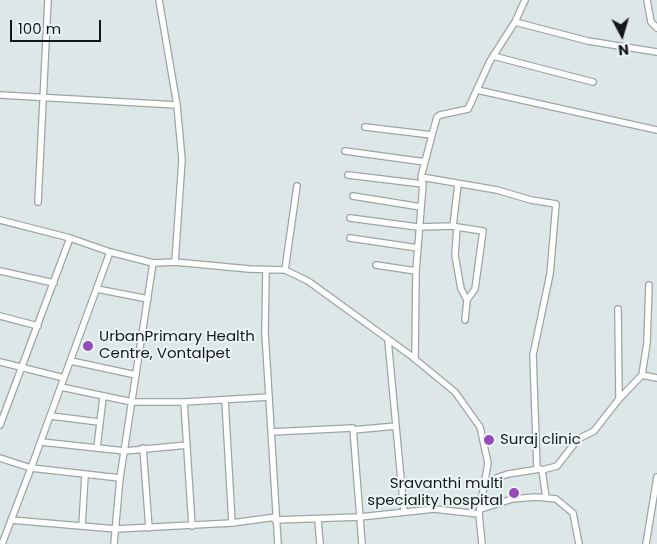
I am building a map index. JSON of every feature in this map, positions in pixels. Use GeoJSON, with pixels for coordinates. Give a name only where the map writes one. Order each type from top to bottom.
{"type":"FeatureCollection","features":[{"type":"Feature","properties":{"kind":"street"},"geometry":{"type":"LineString","coordinates":[[38,202],[48,0]]}},
{"type":"Feature","properties":{"kind":"street"},"geometry":{"type":"LineString","coordinates":[[159,0],[177,105],[182,160],[175,262]]}},
{"type":"Feature","properties":{"kind":"street"},"geometry":{"type":"LineString","coordinates":[[414,359],[418,227],[423,184],[421,177],[437,117],[444,113],[468,110],[493,56],[515,22],[525,0]]}},
{"type":"Feature","properties":{"kind":"street"},"geometry":{"type":"LineString","coordinates":[[647,0],[651,22],[657,28]]}},
{"type":"Feature","properties":{"kind":"street"},"geometry":{"type":"LineString","coordinates":[[515,22],[588,41],[657,52]]}},
{"type":"Feature","properties":{"kind":"street"},"geometry":{"type":"LineString","coordinates":[[493,56],[593,82]]}},
{"type":"Feature","properties":{"kind":"street"},"geometry":{"type":"LineString","coordinates":[[477,90],[657,130]]}},
{"type":"Feature","properties":{"kind":"street"},"geometry":{"type":"LineString","coordinates":[[0,95],[177,105]]}},
{"type":"Feature","properties":{"kind":"street"},"geometry":{"type":"LineString","coordinates":[[365,127],[432,134]]}},
{"type":"Feature","properties":{"kind":"street"},"geometry":{"type":"LineString","coordinates":[[345,152],[425,162]]}},
{"type":"Feature","properties":{"kind":"street"},"geometry":{"type":"LineString","coordinates":[[348,175],[423,184]]}},
{"type":"Feature","properties":{"kind":"street"},"geometry":{"type":"LineString","coordinates":[[421,177],[497,190],[531,200],[556,204],[550,274],[533,355],[540,469],[546,498]]}},
{"type":"Feature","properties":{"kind":"street"},"geometry":{"type":"LineString","coordinates":[[458,184],[455,255],[461,289],[467,300]]}},
{"type":"Feature","properties":{"kind":"street"},"geometry":{"type":"LineString","coordinates":[[285,270],[297,186]]}},
{"type":"Feature","properties":{"kind":"street"},"geometry":{"type":"LineString","coordinates":[[353,196],[421,208]]}},
{"type":"Feature","properties":{"kind":"street"},"geometry":{"type":"LineString","coordinates":[[350,218],[418,227],[455,226],[482,231],[474,289],[467,300],[465,320]]}},
{"type":"Feature","properties":{"kind":"street"},"geometry":{"type":"LineString","coordinates":[[0,220],[70,238],[110,252],[153,263],[175,262],[285,270],[308,281],[414,359],[455,392],[480,427],[488,462],[480,512],[482,544]]}},
{"type":"Feature","properties":{"kind":"street"},"geometry":{"type":"LineString","coordinates":[[0,425],[23,368],[70,238]]}},
{"type":"Feature","properties":{"kind":"street"},"geometry":{"type":"LineString","coordinates":[[350,238],[418,248]]}},
{"type":"Feature","properties":{"kind":"street"},"geometry":{"type":"LineString","coordinates":[[2,544],[62,387],[110,252]]}},
{"type":"Feature","properties":{"kind":"street"},"geometry":{"type":"LineString","coordinates":[[114,544],[120,478],[153,263]]}},
{"type":"Feature","properties":{"kind":"street"},"geometry":{"type":"LineString","coordinates":[[376,264],[416,271]]}},
{"type":"Feature","properties":{"kind":"street"},"geometry":{"type":"LineString","coordinates":[[266,270],[266,332],[275,519],[278,544]]}},
{"type":"Feature","properties":{"kind":"street"},"geometry":{"type":"LineString","coordinates":[[0,271],[54,283]]}},
{"type":"Feature","properties":{"kind":"street"},"geometry":{"type":"LineString","coordinates":[[485,482],[508,474],[557,466],[578,438],[594,431],[618,399],[642,375],[647,343],[649,285]]}},
{"type":"Feature","properties":{"kind":"street"},"geometry":{"type":"LineString","coordinates":[[98,289],[148,299]]}},
{"type":"Feature","properties":{"kind":"street"},"geometry":{"type":"LineString","coordinates":[[618,309],[618,399]]}},
{"type":"Feature","properties":{"kind":"street"},"geometry":{"type":"LineString","coordinates":[[0,316],[38,326]]}},
{"type":"Feature","properties":{"kind":"street"},"geometry":{"type":"LineString","coordinates":[[388,340],[404,512]]}},
{"type":"Feature","properties":{"kind":"street"},"geometry":{"type":"LineString","coordinates":[[71,361],[136,375]]}},
{"type":"Feature","properties":{"kind":"street"},"geometry":{"type":"LineString","coordinates":[[0,362],[64,378]]}},
{"type":"Feature","properties":{"kind":"street"},"geometry":{"type":"LineString","coordinates":[[642,375],[657,378]]}},
{"type":"Feature","properties":{"kind":"street"},"geometry":{"type":"LineString","coordinates":[[62,387],[132,402],[184,402],[269,397]]}},
{"type":"Feature","properties":{"kind":"street"},"geometry":{"type":"LineString","coordinates":[[97,448],[103,397]]}},
{"type":"Feature","properties":{"kind":"street"},"geometry":{"type":"LineString","coordinates":[[225,400],[232,523]]}},
{"type":"Feature","properties":{"kind":"street"},"geometry":{"type":"LineString","coordinates":[[184,402],[192,526]]}},
{"type":"Feature","properties":{"kind":"street"},"geometry":{"type":"LineString","coordinates":[[0,406],[7,408]]}},
{"type":"Feature","properties":{"kind":"street"},"geometry":{"type":"LineString","coordinates":[[51,416],[99,422]]}},
{"type":"Feature","properties":{"kind":"street"},"geometry":{"type":"LineString","coordinates":[[272,432],[353,428],[353,430],[396,426]]}},
{"type":"Feature","properties":{"kind":"street"},"geometry":{"type":"LineString","coordinates":[[353,430],[362,544]]}},
{"type":"Feature","properties":{"kind":"street"},"geometry":{"type":"LineString","coordinates":[[41,442],[125,451],[187,445]]}},
{"type":"Feature","properties":{"kind":"street"},"geometry":{"type":"LineString","coordinates":[[143,448],[148,528]]}},
{"type":"Feature","properties":{"kind":"street"},"geometry":{"type":"LineString","coordinates":[[0,458],[31,468],[120,478]]}},
{"type":"Feature","properties":{"kind":"street"},"geometry":{"type":"LineString","coordinates":[[82,526],[85,475]]}},
{"type":"Feature","properties":{"kind":"street"},"geometry":{"type":"LineString","coordinates":[[646,544],[657,477]]}},
{"type":"Feature","properties":{"kind":"street"},"geometry":{"type":"LineString","coordinates":[[11,520],[116,529],[148,528],[275,519],[318,520],[360,518],[434,509],[480,512],[512,499],[546,498],[556,499],[573,513],[579,544]]}},
{"type":"Feature","properties":{"kind":"street"},"geometry":{"type":"LineString","coordinates":[[318,520],[320,544]]}},
{"type":"Feature","properties":{"kind":"place","name":"UrbanPrimary Health Centre, Vontalpet"},"geometry":{"type":"Point","coordinates":[88,346]}},
{"type":"Feature","properties":{"kind":"place","name":"Suraj clinic"},"geometry":{"type":"Point","coordinates":[489,440]}},
{"type":"Feature","properties":{"kind":"place","name":"Sravanthi multi speciality hospital"},"geometry":{"type":"Point","coordinates":[514,493]}}]}
